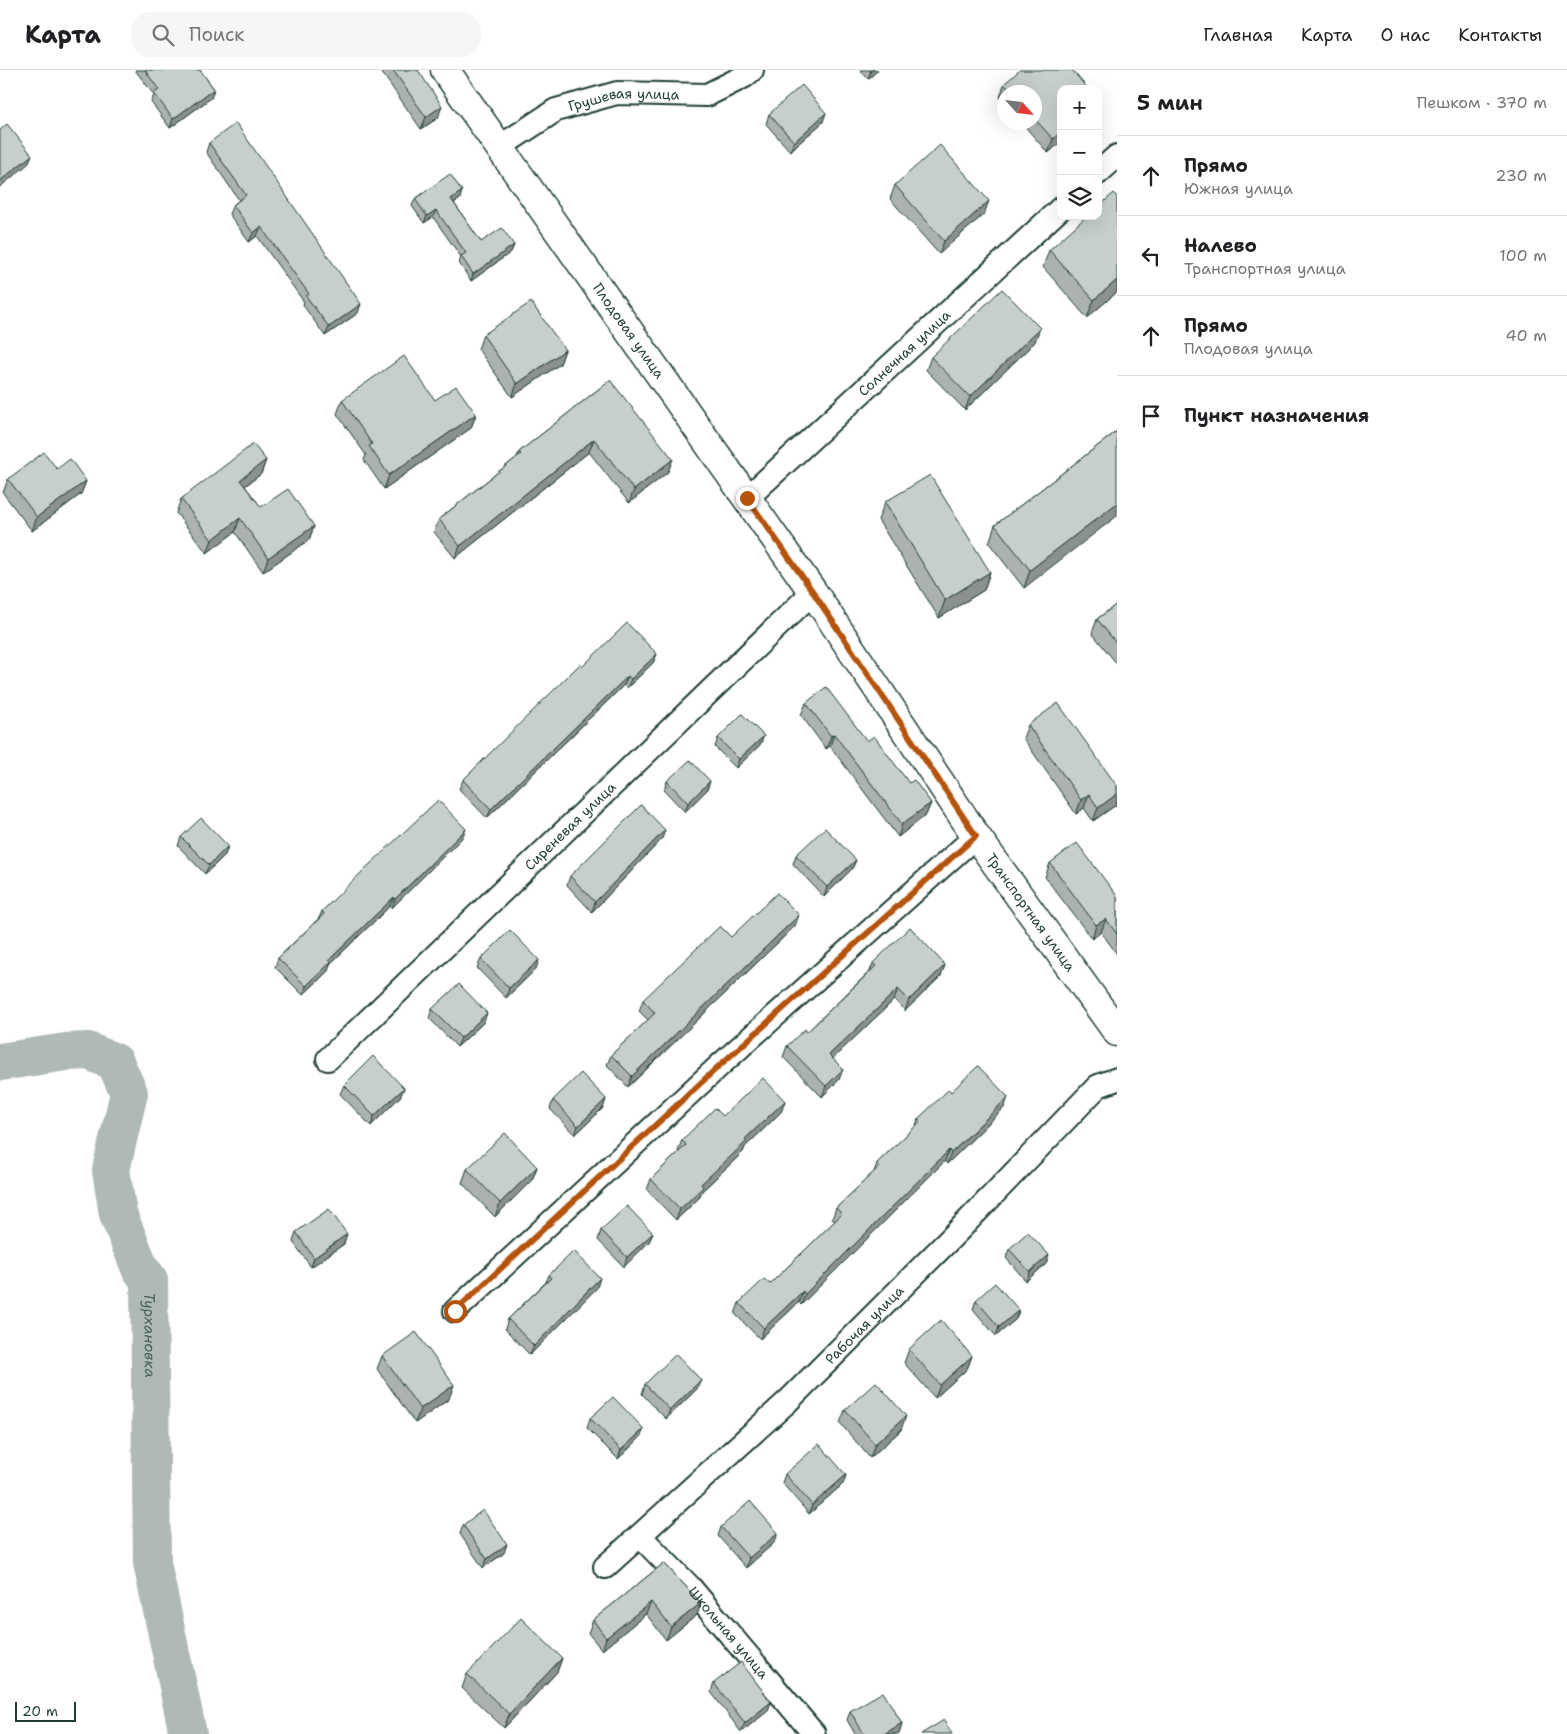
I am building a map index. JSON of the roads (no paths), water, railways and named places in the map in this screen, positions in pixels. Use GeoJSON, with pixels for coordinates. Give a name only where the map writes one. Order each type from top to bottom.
{"type":"FeatureCollection","features":[{"type":"Feature","properties":{"kind":"main road","name":"Плодовая улица"},"geometry":{"type":"LineString","coordinates":[[445,70],[501,146],[813,592]]}},
{"type":"Feature","properties":{"kind":"main road","name":"Транспортная улица"},"geometry":{"type":"LineString","coordinates":[[813,592],[976,836],[1117,1032]]}},
{"type":"Feature","properties":{"kind":"street","name":"Грушевая улица"},"geometry":{"type":"LineString","coordinates":[[501,146],[556,110],[617,93],[707,95],[745,76],[752,70]]}},
{"type":"Feature","properties":{"kind":"street"},"geometry":{"type":"LineString","coordinates":[[1102,169],[1117,156]]}},
{"type":"Feature","properties":{"kind":"street","name":"Солнечная улица"},"geometry":{"type":"LineString","coordinates":[[747,498],[1057,212]]}},
{"type":"Feature","properties":{"kind":"street","name":"Сиреневая улица"},"geometry":{"type":"LineString","coordinates":[[328,1059],[813,592]]}},
{"type":"Feature","properties":{"kind":"street"},"geometry":{"type":"LineString","coordinates":[[455,1311],[719,1066],[976,836]]}},
{"type":"Feature","properties":{"kind":"street","name":"Рабочая улица"},"geometry":{"type":"LineString","coordinates":[[605,1567],[788,1401],[958,1231],[1098,1086],[1117,1079]]}},
{"type":"Feature","properties":{"kind":"street","name":"Школьная улица"},"geometry":{"type":"LineString","coordinates":[[640,1536],[690,1587],[814,1734]]}},
{"type":"Feature","properties":{"kind":"waterway","name":"Турхановка"},"geometry":{"type":"LineString","coordinates":[[0,1062],[66,1052],[88,1051],[115,1062],[129,1093],[111,1170],[118,1214],[140,1268],[149,1280],[152,1563],[188,1734]]}}]}
